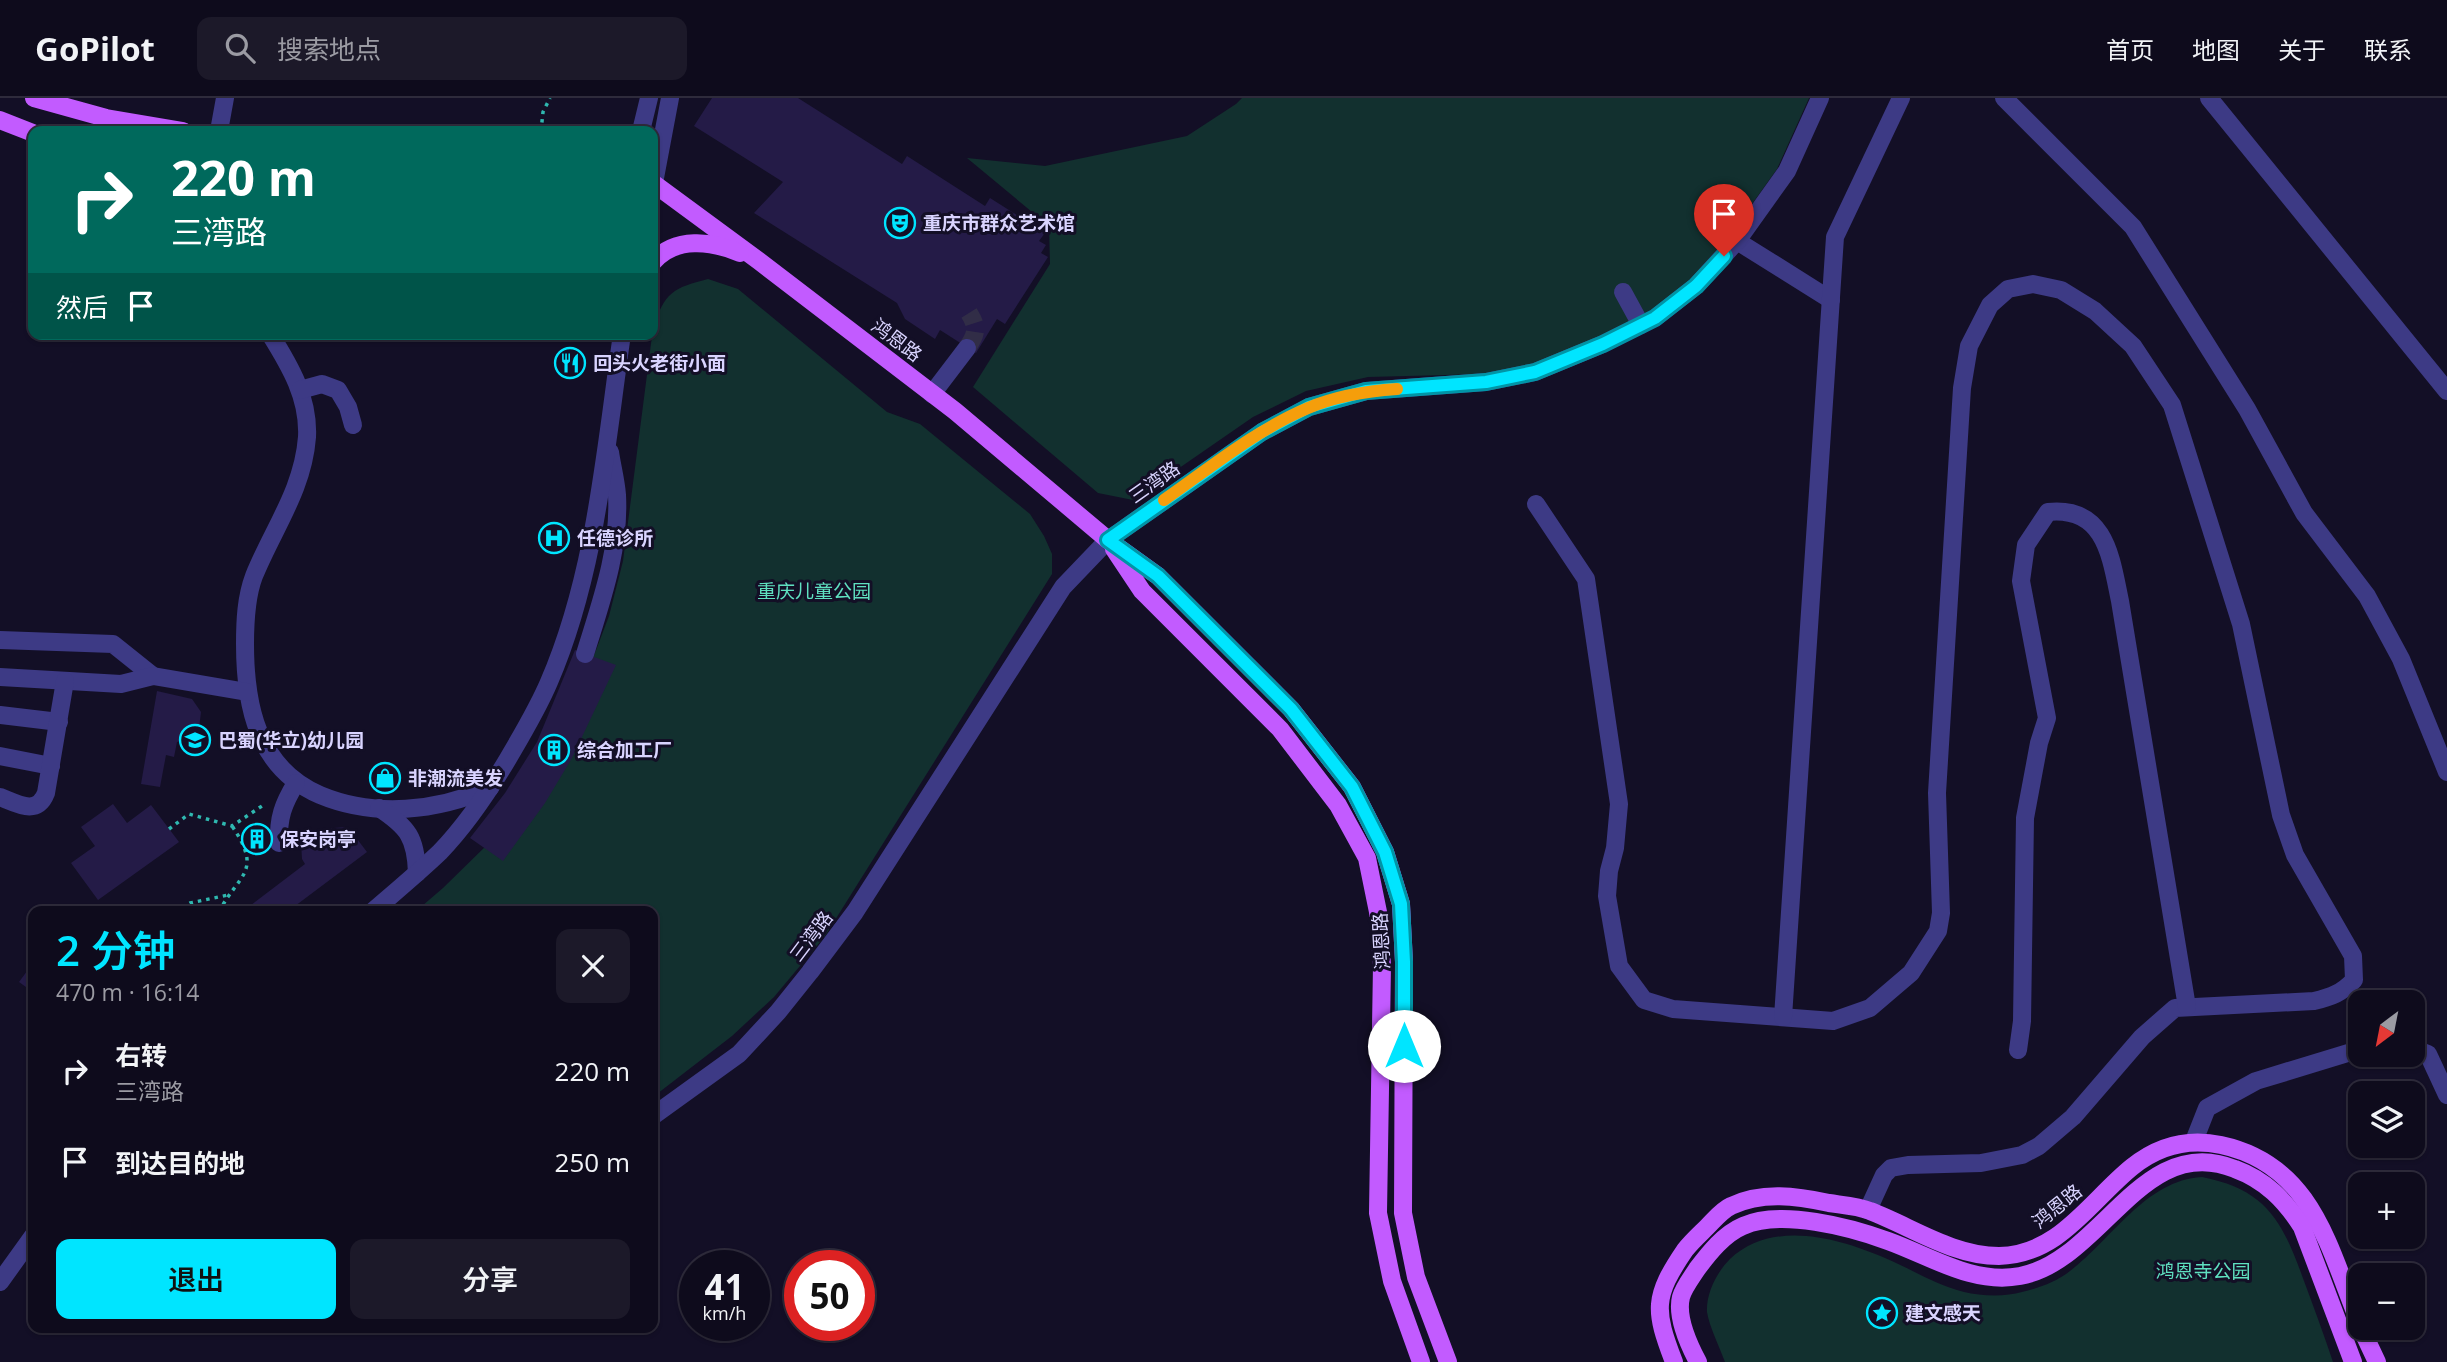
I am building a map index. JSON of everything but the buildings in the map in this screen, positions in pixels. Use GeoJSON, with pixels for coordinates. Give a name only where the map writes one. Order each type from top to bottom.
{"type":"FeatureCollection","features":[{"type":"Feature","properties":{"kind":"main road"},"geometry":{"type":"LineString","coordinates":[[34,98],[106,118],[154,126]]}},
{"type":"Feature","properties":{"kind":"main road"},"geometry":{"type":"LineString","coordinates":[[0,120],[28,131]]}},
{"type":"Feature","properties":{"kind":"main road","name":"鸿恩路"},"geometry":{"type":"LineString","coordinates":[[658,187],[955,411],[1108,540],[1158,576],[1291,709],[1352,787],[1385,852],[1401,904],[1404,962],[1403,1213],[1416,1277],[1448,1362]]}},
{"type":"Feature","properties":{"kind":"main road"},"geometry":{"type":"LineString","coordinates":[[658,255],[676,246],[697,242],[724,246],[759,261]]}},
{"type":"Feature","properties":{"kind":"main road","name":"鸿恩路"},"geometry":{"type":"LineString","coordinates":[[1108,540],[1142,591],[1280,729],[1338,804],[1367,858],[1378,912],[1382,965],[1378,1213],[1392,1281],[1421,1362]]}},
{"type":"Feature","properties":{"kind":"main road","name":"鸿恩路"},"geometry":{"type":"LineString","coordinates":[[1674,1362],[1661,1326],[1661,1291],[1672,1269],[1690,1244],[1729,1206],[1760,1196],[1799,1197],[1868,1210],[1955,1248],[2000,1256],[2027,1252],[2050,1242],[2133,1166],[2153,1153],[2194,1141],[2232,1147],[2253,1155],[2290,1180],[2316,1217],[2348,1296]]}},
{"type":"Feature","properties":{"kind":"main road"},"geometry":{"type":"LineString","coordinates":[[1699,1362],[1682,1324],[1681,1298],[1689,1280],[1712,1249],[1742,1226],[1772,1218],[1831,1225],[1887,1241],[1976,1275],[1999,1278],[2020,1276],[2063,1258],[2146,1183],[2163,1171],[2183,1163],[2204,1161],[2225,1164],[2261,1181],[2291,1209],[2302,1227],[2353,1362]]}},
{"type":"Feature","properties":{"kind":"main road","name":"鸿恩路"},"geometry":{"type":"LineString","coordinates":[[2367,1340],[2377,1362]]}},
{"type":"Feature","properties":{"kind":"street"},"geometry":{"type":"LineString","coordinates":[[220,126],[225,98]]}},
{"type":"Feature","properties":{"kind":"street"},"geometry":{"type":"LineString","coordinates":[[643,126],[649,98]]}},
{"type":"Feature","properties":{"kind":"street"},"geometry":{"type":"LineString","coordinates":[[658,158],[670,98]]}},
{"type":"Feature","properties":{"kind":"street","name":"三湾路"},"geometry":{"type":"LineString","coordinates":[[658,1112],[738,1054],[778,1012],[810,972],[855,912],[1063,587],[1108,540],[1262,432],[1309,407],[1366,391],[1486,382],[1535,372],[1603,344],[1655,318],[1696,286],[1738,241],[1787,171],[1820,98]]}},
{"type":"Feature","properties":{"kind":"street"},"geometry":{"type":"LineString","coordinates":[[1783,1017],[1835,237],[1901,98]]}},
{"type":"Feature","properties":{"kind":"street"},"geometry":{"type":"LineString","coordinates":[[2004,98],[2133,226],[2247,409],[2304,513],[2367,596],[2402,659],[2447,772]]}},
{"type":"Feature","properties":{"kind":"street"},"geometry":{"type":"LineString","coordinates":[[2209,98],[2447,391]]}},
{"type":"Feature","properties":{"kind":"street"},"geometry":{"type":"LineString","coordinates":[[1738,241],[1831,300]]}},
{"type":"Feature","properties":{"kind":"street"},"geometry":{"type":"LineString","coordinates":[[1536,504],[1586,579],[1619,804],[1615,848],[1606,897],[1619,966],[1644,1000],[1673,1009],[1833,1021],[1870,1007],[1911,973],[1938,930],[1941,913],[1937,793],[1962,388],[1969,346],[1990,305],[2008,289],[2033,284],[2061,290],[2095,311],[2133,346],[2172,405],[2241,624],[2281,815],[2295,855],[2353,956],[2354,980],[2345,990],[2333,997],[2314,1001],[2175,1008],[2157,1023],[2073,1117],[2039,1146],[2022,1155],[1981,1163],[1891,1168],[1884,1175],[1868,1210]]}},
{"type":"Feature","properties":{"kind":"street"},"geometry":{"type":"LineString","coordinates":[[1623,292],[1642,325]]}},
{"type":"Feature","properties":{"kind":"street"},"geometry":{"type":"LineString","coordinates":[[273,340],[300,390],[306,408],[307,437],[302,468],[290,504],[255,574],[248,594],[245,633],[247,692],[258,733],[281,769],[296,783],[326,797],[354,805],[405,809],[443,805],[491,788]]}},
{"type":"Feature","properties":{"kind":"street"},"geometry":{"type":"LineString","coordinates":[[379,906],[441,850],[491,788],[549,684],[568,632],[585,568],[621,340]]}},
{"type":"Feature","properties":{"kind":"street"},"geometry":{"type":"LineString","coordinates":[[932,394],[967,348]]}},
{"type":"Feature","properties":{"kind":"street"},"geometry":{"type":"LineString","coordinates":[[300,390],[322,384],[338,390],[348,407],[353,425]]}},
{"type":"Feature","properties":{"kind":"street"},"geometry":{"type":"LineString","coordinates":[[585,654],[607,581],[615,541],[617,495],[607,434]]}},
{"type":"Feature","properties":{"kind":"street"},"geometry":{"type":"LineString","coordinates":[[2018,1050],[2022,1021],[2025,818],[2029,788],[2047,718],[2021,581],[2026,545],[2048,512],[2064,510],[2084,519],[2098,529],[2110,552],[2187,1007]]}},
{"type":"Feature","properties":{"kind":"street"},"geometry":{"type":"LineString","coordinates":[[0,640],[113,644],[153,676]]}},
{"type":"Feature","properties":{"kind":"street"},"geometry":{"type":"LineString","coordinates":[[0,677],[121,684],[153,676],[247,692]]}},
{"type":"Feature","properties":{"kind":"street"},"geometry":{"type":"LineString","coordinates":[[0,797],[26,807],[37,806],[45,797],[65,681]]}},
{"type":"Feature","properties":{"kind":"street"},"geometry":{"type":"LineString","coordinates":[[0,715],[59,722]]}},
{"type":"Feature","properties":{"kind":"street"},"geometry":{"type":"LineString","coordinates":[[0,756],[51,765]]}},
{"type":"Feature","properties":{"kind":"street"},"geometry":{"type":"LineString","coordinates":[[279,843],[279,816],[296,783]]}},
{"type":"Feature","properties":{"kind":"street"},"geometry":{"type":"LineString","coordinates":[[379,808],[398,821],[411,835],[416,853],[417,873]]}},
{"type":"Feature","properties":{"kind":"street"},"geometry":{"type":"LineString","coordinates":[[2194,1141],[2207,1108],[2256,1082],[2348,1053]]}},
{"type":"Feature","properties":{"kind":"street"},"geometry":{"type":"LineString","coordinates":[[2426,1053],[2447,1095]]}},
{"type":"Feature","properties":{"kind":"street"},"geometry":{"type":"LineString","coordinates":[[0,1282],[28,1243]]}},
{"type":"Feature","properties":{"kind":"path"},"geometry":{"type":"LineString","coordinates":[[542,126],[543,112],[550,98]]}},
{"type":"Feature","properties":{"kind":"path"},"geometry":{"type":"LineString","coordinates":[[169,829],[189,814],[232,826],[241,840],[247,865],[243,878],[228,895],[185,906]]}},
{"type":"Feature","properties":{"kind":"path"},"geometry":{"type":"LineString","coordinates":[[232,826],[246,817]]}},
{"type":"Feature","properties":{"kind":"path"},"geometry":{"type":"LineString","coordinates":[[222,906],[228,895]]}},
{"type":"Feature","properties":{"kind":"green space"},"geometry":{"type":"Polygon","coordinates":[[[1242,98],[1809,98],[1777,169],[1729,236],[1691,280],[1652,310],[1601,338],[1534,365],[1485,374],[1368,377],[1306,391],[1253,417],[1133,500],[1098,493],[973,387],[1050,264],[1049,226],[967,158],[1045,166],[1187,136],[1242,98]]]}},
{"type":"Feature","properties":{"kind":"green space","name":"重庆儿童公园"},"geometry":{"type":"Polygon","coordinates":[[[708,279],[738,289],[887,412],[920,424],[1030,514],[1052,554],[1052,574],[825,936],[774,997],[732,1036],[658,1093],[658,906],[422,906],[489,843],[585,679],[609,616],[623,561],[651,340],[658,340],[658,316],[666,299],[686,285],[708,279]]]}},
{"type":"Feature","properties":{"kind":"green space","name":"鸿恩寺公园"},"geometry":{"type":"Polygon","coordinates":[[[2202,1177],[2224,1183],[2258,1200],[2280,1226],[2296,1260],[2333,1362],[1725,1362],[1708,1318],[1710,1290],[1730,1259],[1747,1247],[1766,1239],[1786,1236],[1806,1236],[1847,1244],[1964,1292],[1985,1295],[2015,1294],[2053,1281],[2070,1271],[2131,1213],[2164,1188],[2202,1177]]]}},
{"type":"Feature","properties":{"kind":"tunnel"},"geometry":{"type":"LineString","coordinates":[[967,348],[975,330],[969,313]]}},
{"type":"Feature","properties":{"kind":"slow traffic"},"geometry":{"type":"LineString","coordinates":[[1164,500],[1262,432],[1309,407],[1366,391],[1397,389]]}},
{"type":"Feature","properties":{"kind":"place","name":"重庆市群众艺术馆"},"geometry":{"type":"Point","coordinates":[900,223]}},
{"type":"Feature","properties":{"kind":"place","name":"回头火老街小面"},"geometry":{"type":"Point","coordinates":[570,363]}},
{"type":"Feature","properties":{"kind":"place","name":"任德诊所"},"geometry":{"type":"Point","coordinates":[554,538]}},
{"type":"Feature","properties":{"kind":"place","name":"巴蜀(华立)幼儿园"},"geometry":{"type":"Point","coordinates":[195,740]}},
{"type":"Feature","properties":{"kind":"place","name":"综合加工厂"},"geometry":{"type":"Point","coordinates":[554,750]}},
{"type":"Feature","properties":{"kind":"place","name":"非潮流美发"},"geometry":{"type":"Point","coordinates":[385,778]}},
{"type":"Feature","properties":{"kind":"place","name":"保安岗亭"},"geometry":{"type":"Point","coordinates":[257,839]}},
{"type":"Feature","properties":{"kind":"place","name":"建文感天"},"geometry":{"type":"Point","coordinates":[1882,1313]}},
{"type":"Feature","properties":{"kind":"route"},"geometry":{"type":"LineString","coordinates":[[1404,1046],[1401,904],[1385,852],[1352,787],[1291,709],[1158,576],[1108,540],[1262,432],[1309,407],[1366,391],[1486,382],[1535,372],[1603,344],[1655,318],[1696,286],[1724,256]]}}]}
